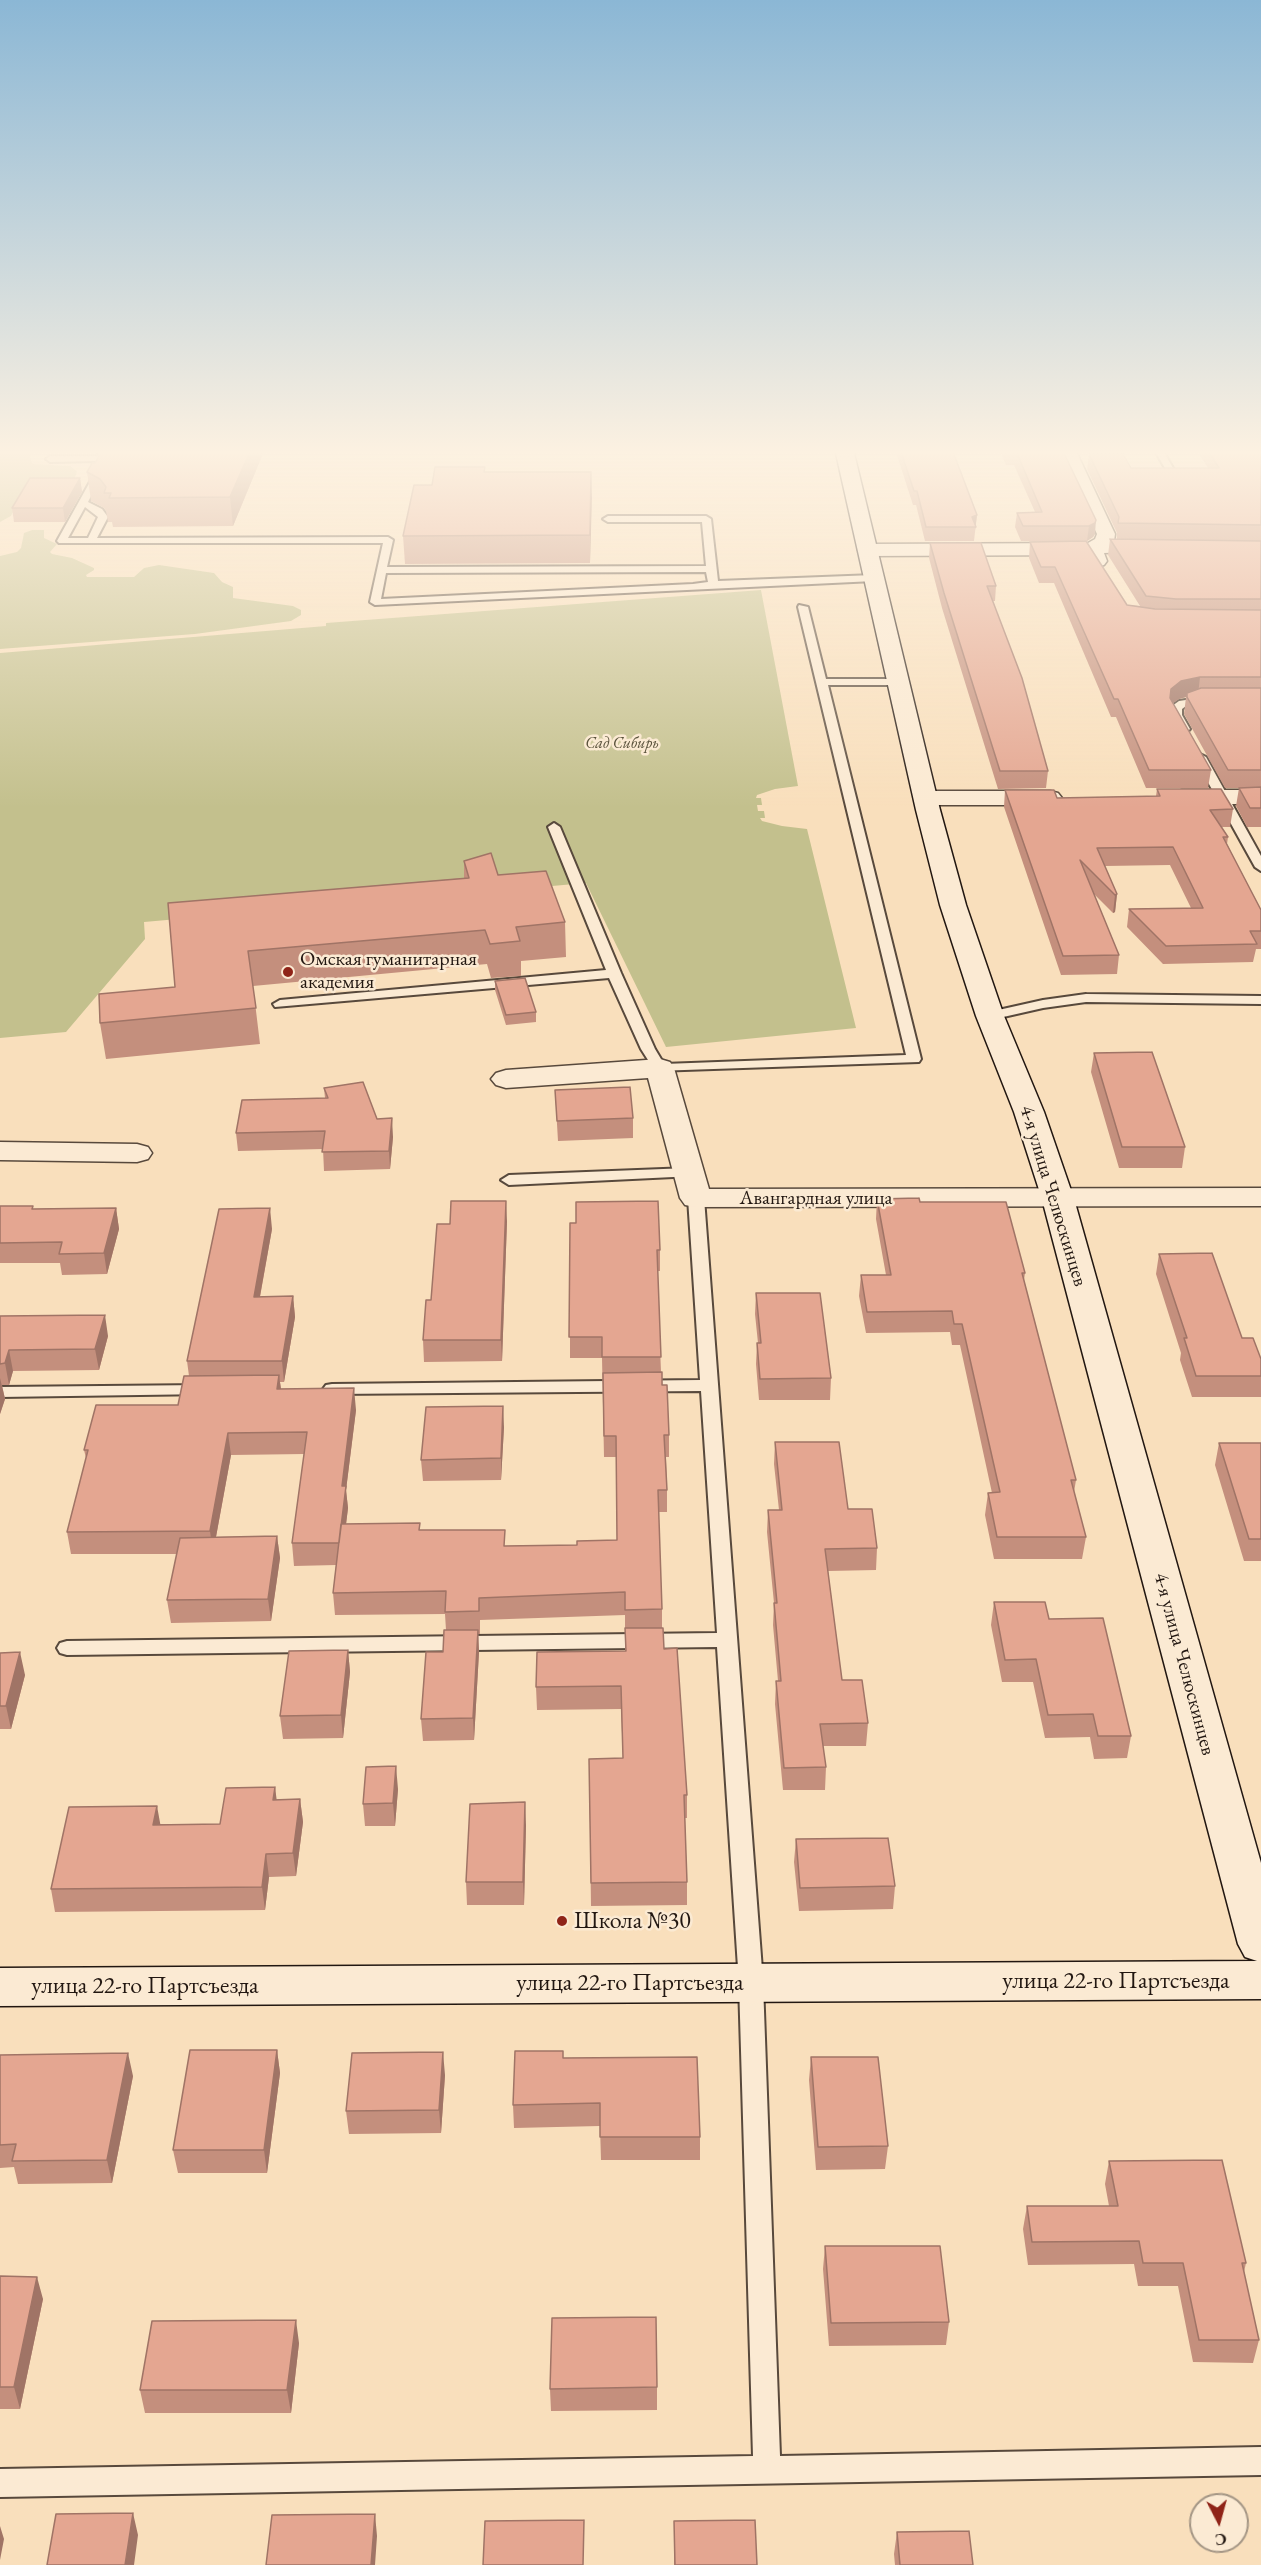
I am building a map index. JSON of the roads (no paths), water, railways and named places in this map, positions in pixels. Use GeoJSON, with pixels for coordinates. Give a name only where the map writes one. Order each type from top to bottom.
{"type":"FeatureCollection","features":[{"type":"Feature","properties":{"kind":"main road","name":"4-я улица Челюскинцев"},"geometry":{"type":"LineString","coordinates":[[872,569],[953,905],[990,1016],[1029,1112],[1058,1199],[1261,1944]]}},
{"type":"Feature","properties":{"kind":"main road"},"geometry":{"type":"LineString","coordinates":[[1103,569],[1108,577]]}},
{"type":"Feature","properties":{"kind":"main road"},"geometry":{"type":"LineString","coordinates":[[1163,797],[1261,796]]}},
{"type":"Feature","properties":{"kind":"main road"},"geometry":{"type":"LineString","coordinates":[[926,798],[1068,798]]}},
{"type":"Feature","properties":{"kind":"main road"},"geometry":{"type":"LineString","coordinates":[[506,1078],[660,1068],[693,1186]]}},
{"type":"Feature","properties":{"kind":"main road"},"geometry":{"type":"LineString","coordinates":[[0,1150],[137,1153]]}},
{"type":"Feature","properties":{"kind":"main road","name":"Авангардная улица"},"geometry":{"type":"LineString","coordinates":[[693,1186],[1058,1199],[1261,1197]]}},
{"type":"Feature","properties":{"kind":"main road","name":"улица 22-го Партсъезда"},"geometry":{"type":"LineString","coordinates":[[0,1987],[1261,1980]]}},
{"type":"Feature","properties":{"kind":"lane"},"geometry":{"type":"LineString","coordinates":[[713,584],[711,569],[382,570],[375,602],[874,578]]}},
{"type":"Feature","properties":{"kind":"lane"},"geometry":{"type":"LineString","coordinates":[[554,827],[614,973],[648,1049],[660,1068],[914,1059],[803,607]]}},
{"type":"Feature","properties":{"kind":"lane"},"geometry":{"type":"LineString","coordinates":[[821,682],[898,682]]}},
{"type":"Feature","properties":{"kind":"lane"},"geometry":{"type":"LineString","coordinates":[[1217,700],[1183,703],[1176,708],[1176,715],[1261,867]]}},
{"type":"Feature","properties":{"kind":"lane"},"geometry":{"type":"LineString","coordinates":[[280,1004],[614,973]]}},
{"type":"Feature","properties":{"kind":"lane"},"geometry":{"type":"LineString","coordinates":[[990,1016],[1042,1004],[1086,998],[1261,1000]]}},
{"type":"Feature","properties":{"kind":"lane"},"geometry":{"type":"LineString","coordinates":[[509,1180],[693,1186],[751,1983],[767,2470]]}},
{"type":"Feature","properties":{"kind":"lane"},"geometry":{"type":"LineString","coordinates":[[319,1389],[709,1385]]}},
{"type":"Feature","properties":{"kind":"lane"},"geometry":{"type":"LineString","coordinates":[[0,1392],[224,1390]]}},
{"type":"Feature","properties":{"kind":"lane"},"geometry":{"type":"LineString","coordinates":[[67,1648],[727,1640]]}},
{"type":"Feature","properties":{"kind":"lane"},"geometry":{"type":"LineString","coordinates":[[0,2483],[1261,2461]]}},
{"type":"Feature","properties":{"kind":"place","name":"Омская гуманитарная академия"},"geometry":{"type":"Point","coordinates":[288,972]}},
{"type":"Feature","properties":{"kind":"place","name":"Школа №30"},"geometry":{"type":"Point","coordinates":[562,1921]}},
{"type":"Feature","properties":{"kind":"park label","name":"Сад Сибирь"},"geometry":{"type":"Point","coordinates":[622,744]}}]}
